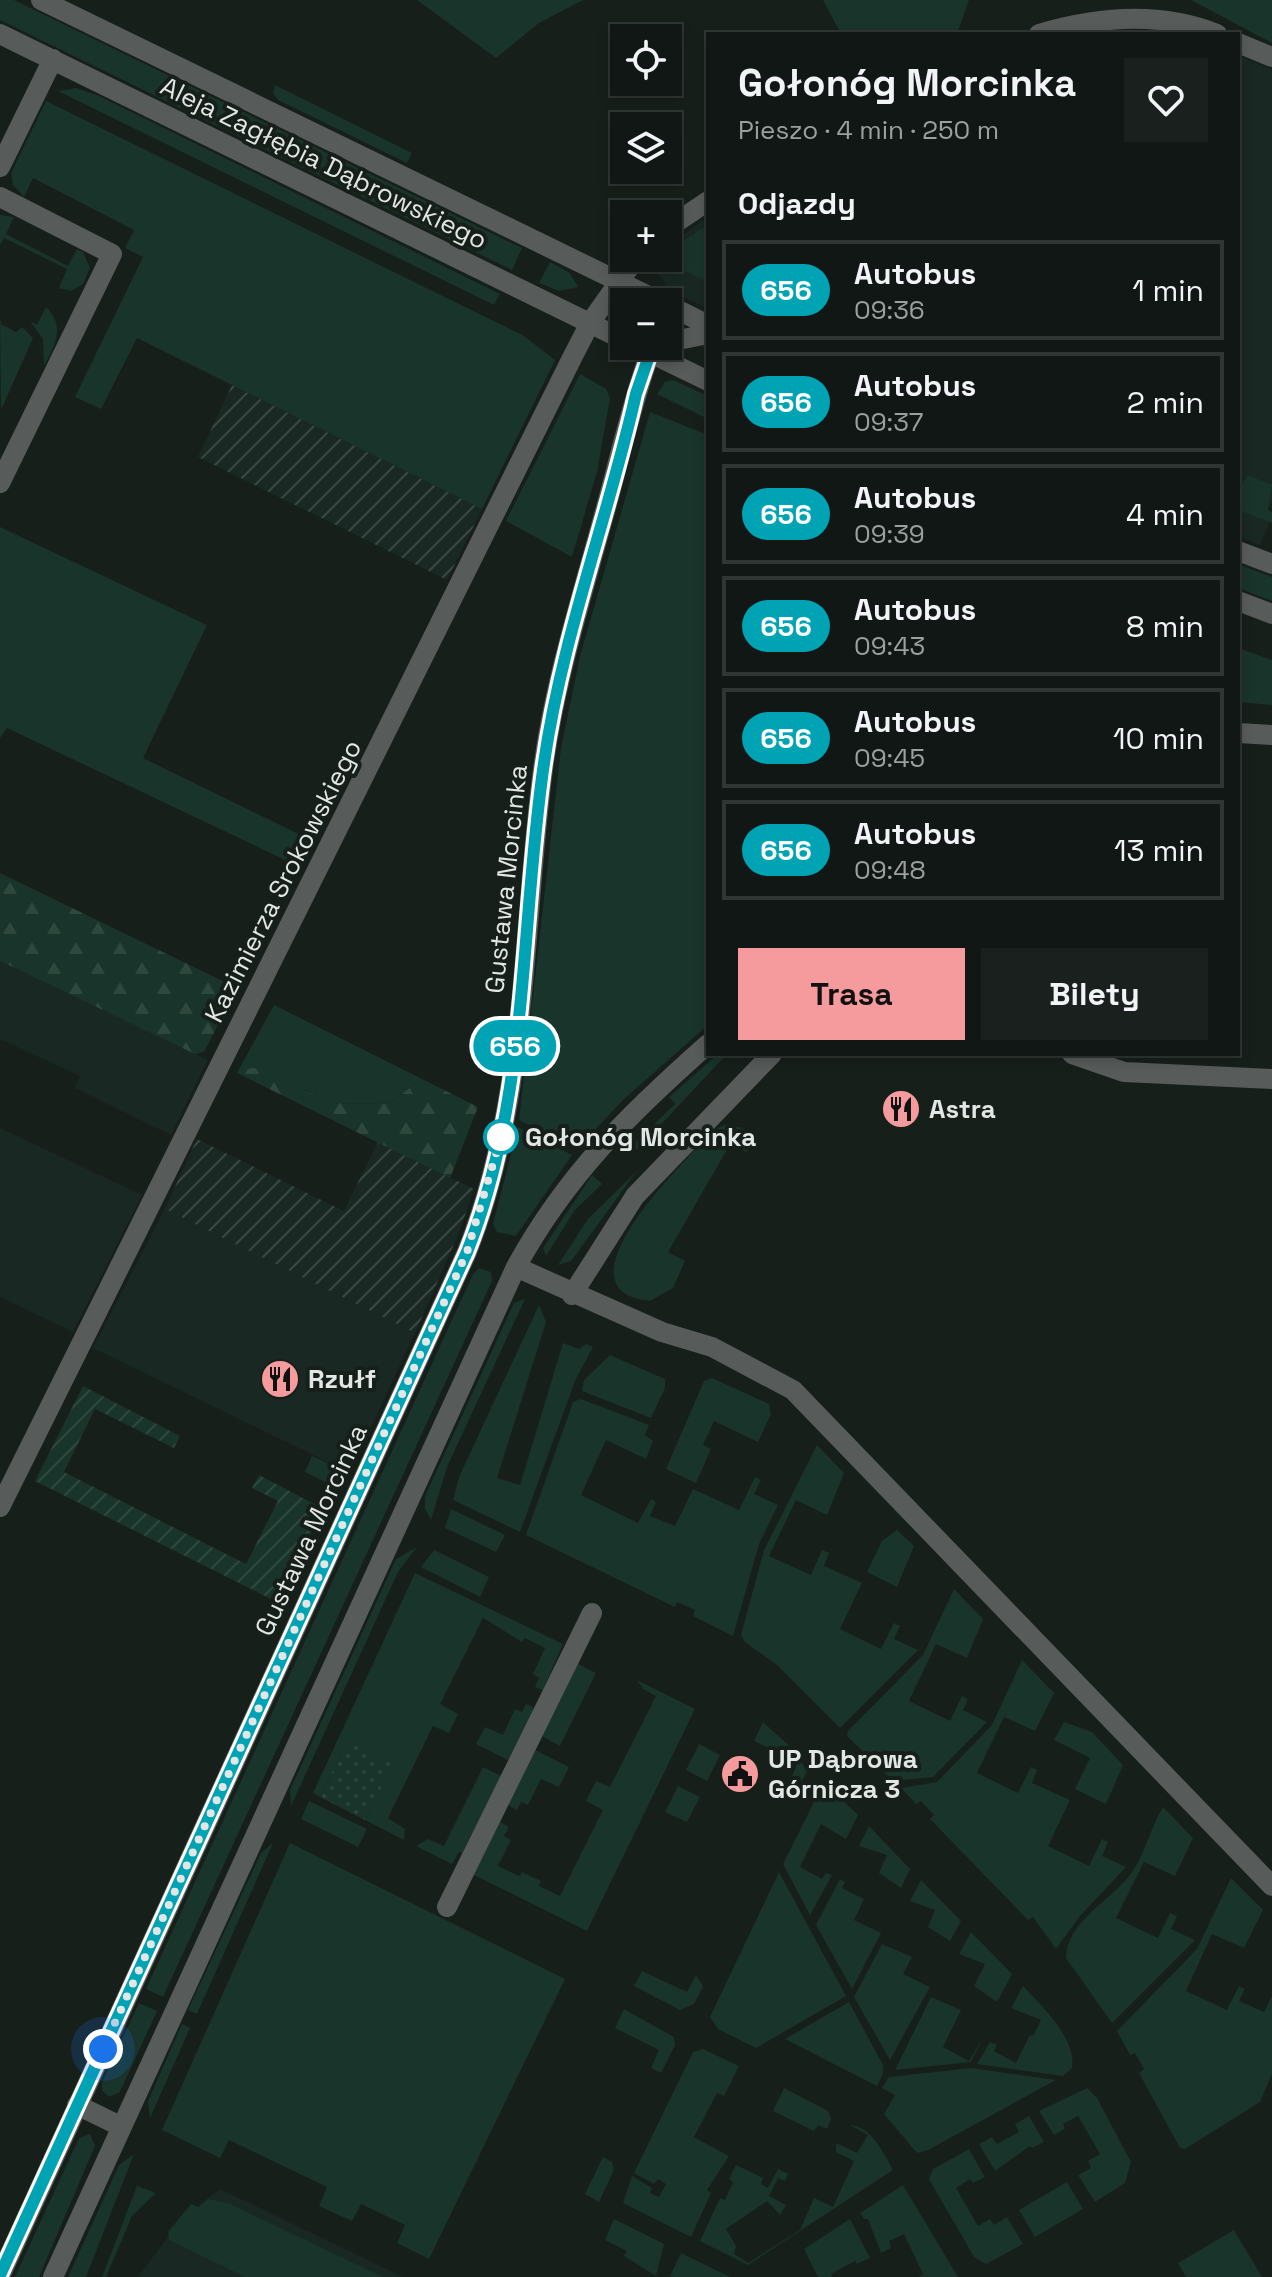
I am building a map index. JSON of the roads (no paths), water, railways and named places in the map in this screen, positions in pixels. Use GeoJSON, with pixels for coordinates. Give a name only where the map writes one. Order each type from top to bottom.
{"type":"FeatureCollection","features":[{"type":"Feature","properties":{"kind":"street","name":"Aleja Zagłębia Dąbrowskiego"},"geometry":{"type":"LineString","coordinates":[[41,0],[632,288]]}},
{"type":"Feature","properties":{"kind":"street"},"geometry":{"type":"LineString","coordinates":[[1049,32],[1115,19],[1173,23],[1209,32]]}},
{"type":"Feature","properties":{"kind":"street","name":"Aleja Zagłębia Dąbrowskiego"},"geometry":{"type":"LineString","coordinates":[[0,34],[610,333]]}},
{"type":"Feature","properties":{"kind":"street"},"geometry":{"type":"LineString","coordinates":[[1240,44],[1272,57]]}},
{"type":"Feature","properties":{"kind":"street"},"geometry":{"type":"LineString","coordinates":[[0,167],[53,59]]}},
{"type":"Feature","properties":{"kind":"street"},"geometry":{"type":"LineString","coordinates":[[0,197],[112,254],[0,483]]}},
{"type":"Feature","properties":{"kind":"street"},"geometry":{"type":"LineString","coordinates":[[682,219],[706,202]]}},
{"type":"Feature","properties":{"kind":"street","name":"Kazimierza Srokowskiego"},"geometry":{"type":"LineString","coordinates":[[0,1507],[590,323],[624,272]]}},
{"type":"Feature","properties":{"kind":"street"},"geometry":{"type":"LineString","coordinates":[[682,312],[706,324]]}},
{"type":"Feature","properties":{"kind":"street"},"geometry":{"type":"LineString","coordinates":[[682,340],[706,334]]}},
{"type":"Feature","properties":{"kind":"street","name":"Gustawa Morcinka"},"geometry":{"type":"LineString","coordinates":[[0,2276],[467,1252],[482,1210],[497,1154],[514,1053],[537,816],[550,723],[566,651],[649,360]]}},
{"type":"Feature","properties":{"kind":"street"},"geometry":{"type":"LineString","coordinates":[[674,360],[706,380]]}},
{"type":"Feature","properties":{"kind":"street"},"geometry":{"type":"LineString","coordinates":[[1240,552],[1272,564]]}},
{"type":"Feature","properties":{"kind":"street"},"geometry":{"type":"LineString","coordinates":[[1240,602],[1272,614]]}},
{"type":"Feature","properties":{"kind":"street"},"geometry":{"type":"LineString","coordinates":[[1240,733],[1272,735]]}},
{"type":"Feature","properties":{"kind":"street"},"geometry":{"type":"LineString","coordinates":[[53,2277],[516,1267],[554,1204],[600,1144],[706,1046]]}},
{"type":"Feature","properties":{"kind":"street"},"geometry":{"type":"LineString","coordinates":[[572,1295],[635,1196],[770,1056]]}},
{"type":"Feature","properties":{"kind":"street"},"geometry":{"type":"LineString","coordinates":[[1078,1056],[1124,1072],[1272,1079]]}},
{"type":"Feature","properties":{"kind":"street"},"geometry":{"type":"LineString","coordinates":[[516,1267],[572,1295],[662,1332],[712,1347],[793,1390],[1272,1886]]}},
{"type":"Feature","properties":{"kind":"street"},"geometry":{"type":"LineString","coordinates":[[447,1907],[592,1613]]}},
{"type":"Feature","properties":{"kind":"street"},"geometry":{"type":"LineString","coordinates":[[77,2105],[120,2126]]}},
{"type":"Feature","properties":{"kind":"place","name":"Astra"},"geometry":{"type":"Point","coordinates":[901,1109]}},
{"type":"Feature","properties":{"kind":"place","name":"Gołonóg Morcinka"},"geometry":{"type":"Point","coordinates":[501,1137]}},
{"type":"Feature","properties":{"kind":"place","name":"Rzułf"},"geometry":{"type":"Point","coordinates":[280,1379]}},
{"type":"Feature","properties":{"kind":"place","name":"UP Dąbrowa Górnicza 3"},"geometry":{"type":"Point","coordinates":[740,1774]}}]}
